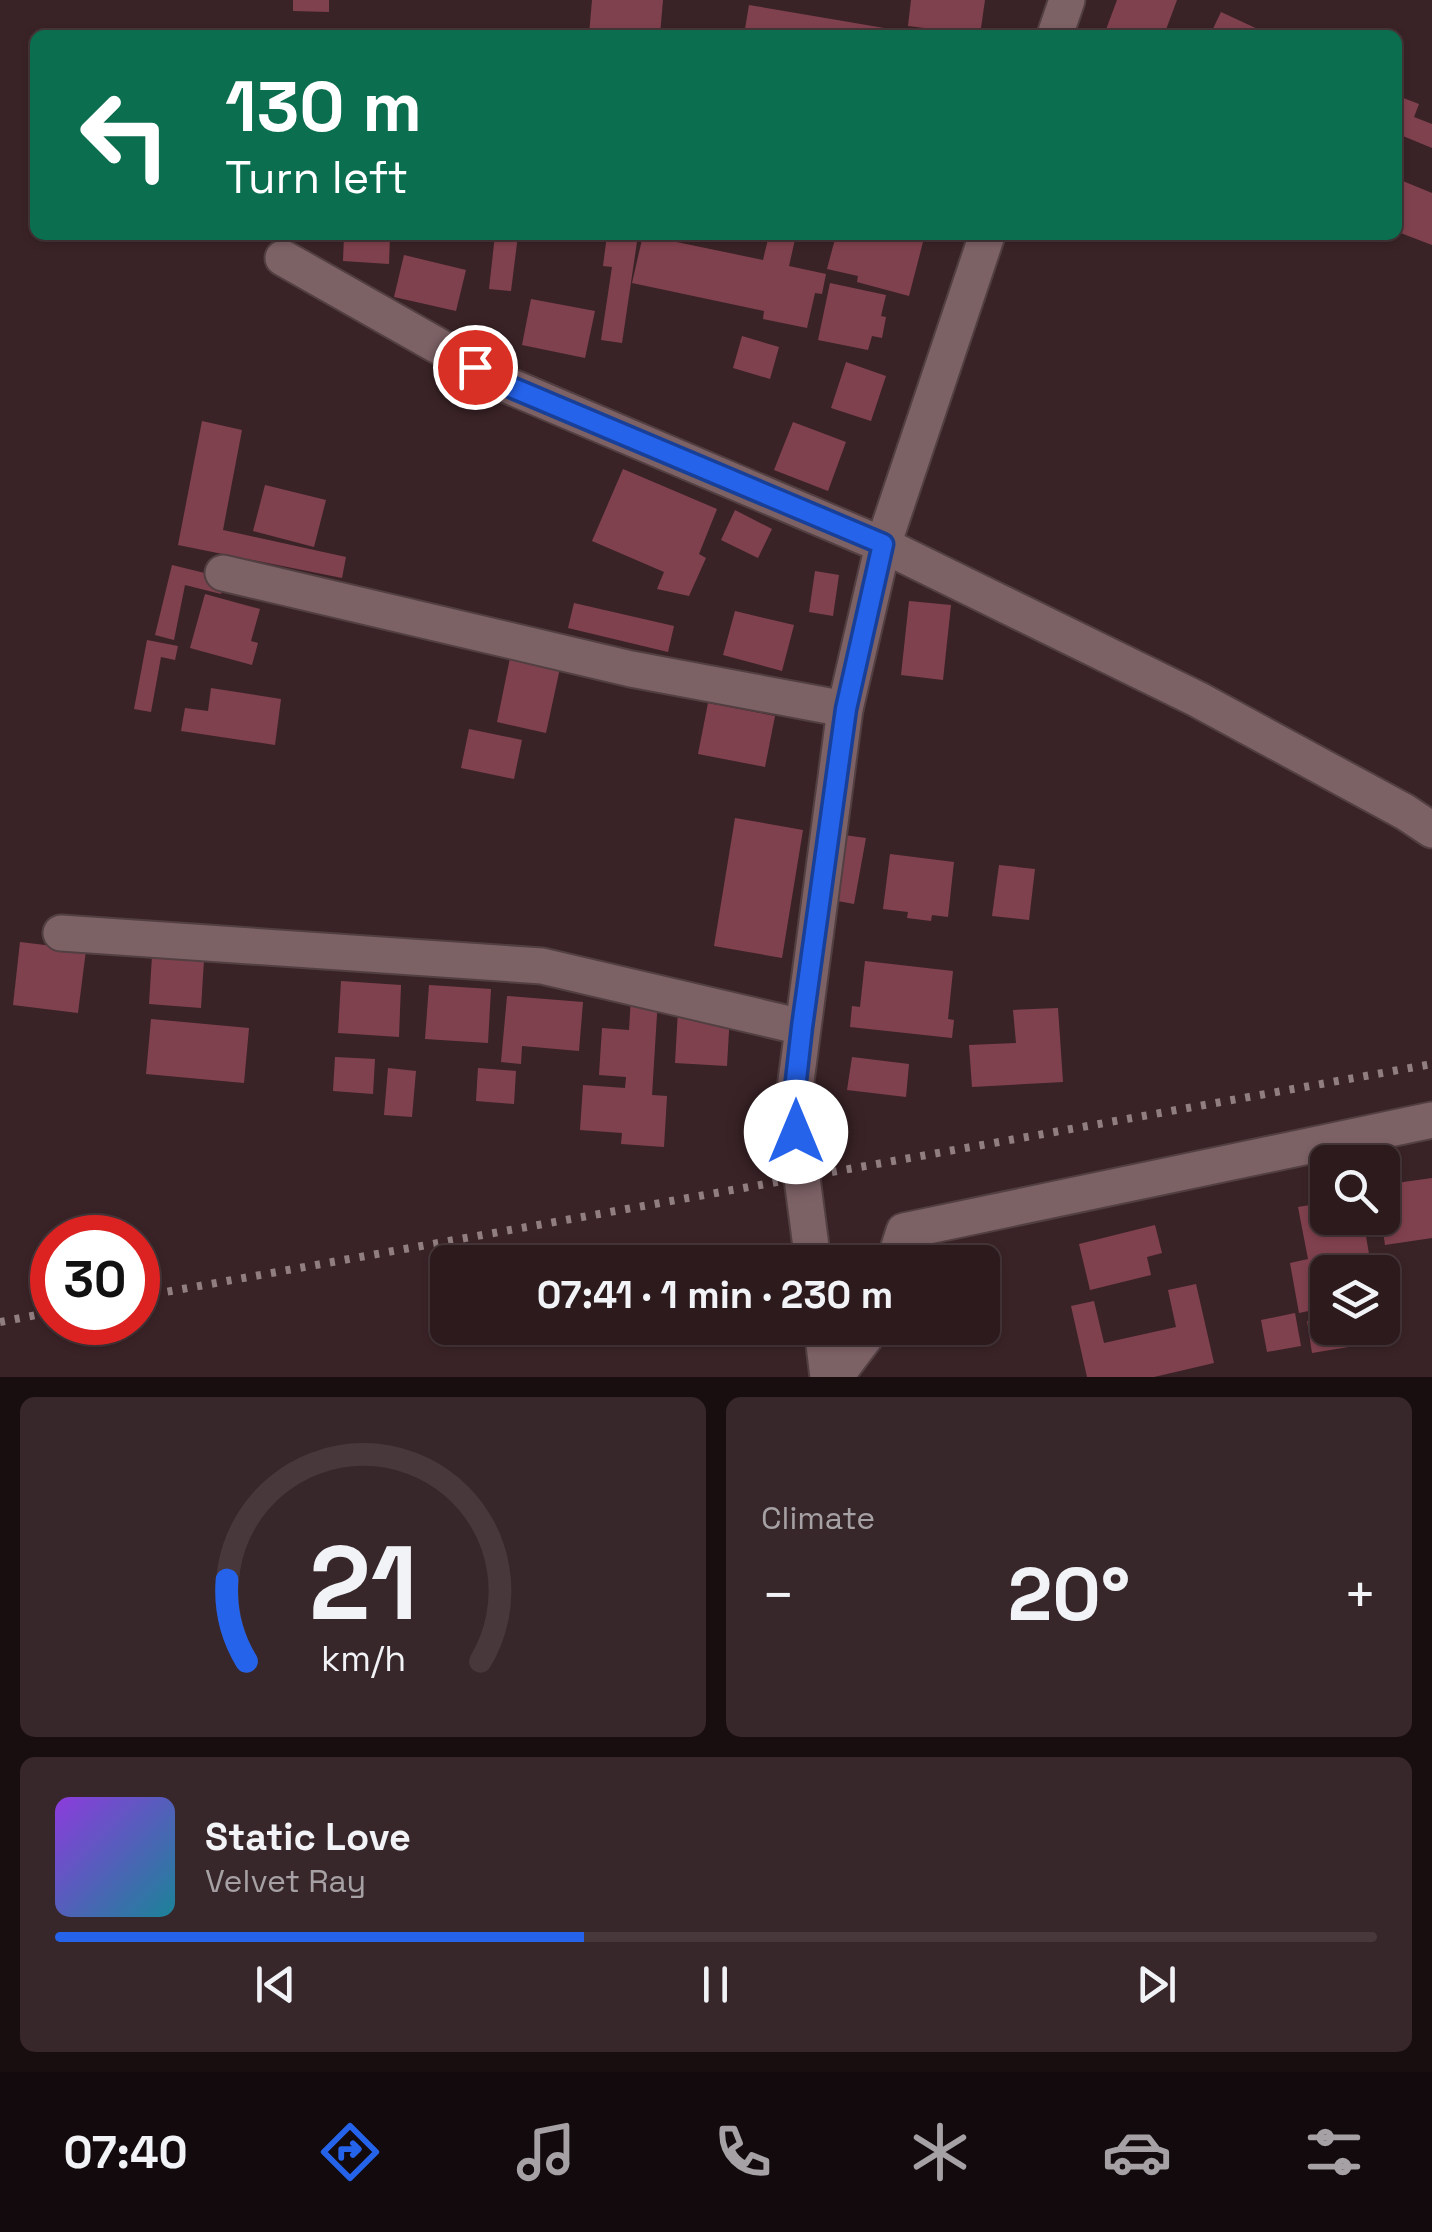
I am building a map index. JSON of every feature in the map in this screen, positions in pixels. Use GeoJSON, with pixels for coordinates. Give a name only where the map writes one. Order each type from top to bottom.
{"type":"FeatureCollection","features":[{"type":"Feature","properties":{"kind":"street"},"geometry":{"type":"LineString","coordinates":[[1057,30],[1067,0]]}},
{"type":"Feature","properties":{"kind":"street"},"geometry":{"type":"LineString","coordinates":[[811,1245],[796,1132],[795,1089],[846,709],[883,544],[986,240]]}},
{"type":"Feature","properties":{"kind":"street"},"geometry":{"type":"LineString","coordinates":[[284,258],[506,385],[883,544],[1197,699],[1432,830]]}},
{"type":"Feature","properties":{"kind":"street"},"geometry":{"type":"LineString","coordinates":[[223,573],[631,669],[846,709]]}},
{"type":"Feature","properties":{"kind":"street"},"geometry":{"type":"LineString","coordinates":[[61,933],[542,966],[802,1027]]}},
{"type":"Feature","properties":{"kind":"street"},"geometry":{"type":"LineString","coordinates":[[899,1245],[904,1231],[1432,1120]]}},
{"type":"Feature","properties":{"kind":"street"},"geometry":{"type":"LineString","coordinates":[[825,1345],[831,1377]]}},
{"type":"Feature","properties":{"kind":"street"},"geometry":{"type":"LineString","coordinates":[[831,1377],[858,1345]]}},
{"type":"Feature","properties":{"kind":"building"},"geometry":{"type":"Polygon","coordinates":[[[293,0],[329,0],[329,12],[293,11],[293,0]]]}},
{"type":"Feature","properties":{"kind":"building"},"geometry":{"type":"Polygon","coordinates":[[[592,0],[663,0],[660,30],[589,30],[592,0]]]}},
{"type":"Feature","properties":{"kind":"building"},"geometry":{"type":"Polygon","coordinates":[[[911,0],[985,0],[981,30],[908,26],[911,0]]]}},
{"type":"Feature","properties":{"kind":"building"},"geometry":{"type":"Polygon","coordinates":[[[1117,0],[1177,0],[1166,30],[1106,30],[1117,0]]]}},
{"type":"Feature","properties":{"kind":"building"},"geometry":{"type":"Polygon","coordinates":[[[749,5],[890,29],[890,30],[745,30],[749,5]]]}},
{"type":"Feature","properties":{"kind":"building"},"geometry":{"type":"Polygon","coordinates":[[[1221,12],[1260,30],[1212,30],[1221,12]]]}},
{"type":"Feature","properties":{"kind":"building"},"geometry":{"type":"Polygon","coordinates":[[[1402,98],[1419,104],[1414,117],[1432,124],[1432,148],[1402,136],[1402,98]]]}},
{"type":"Feature","properties":{"kind":"building"},"geometry":{"type":"Polygon","coordinates":[[[1402,181],[1432,193],[1432,245],[1402,234],[1402,181]]]}},
{"type":"Feature","properties":{"kind":"building"},"geometry":{"type":"Polygon","coordinates":[[[344,240],[390,240],[389,264],[343,261],[344,240]]]}},
{"type":"Feature","properties":{"kind":"building"},"geometry":{"type":"Polygon","coordinates":[[[494,240],[517,240],[511,291],[489,289],[494,240]]]}},
{"type":"Feature","properties":{"kind":"building"},"geometry":{"type":"Polygon","coordinates":[[[606,240],[637,240],[622,343],[601,340],[612,267],[603,266],[606,240]]]}},
{"type":"Feature","properties":{"kind":"building"},"geometry":{"type":"Polygon","coordinates":[[[642,240],[667,240],[763,260],[768,240],[795,240],[789,266],[826,274],[822,294],[815,293],[807,328],[763,319],[764,311],[632,283],[642,240]]]}},
{"type":"Feature","properties":{"kind":"building"},"geometry":{"type":"Polygon","coordinates":[[[835,240],[923,242],[909,296],[857,282],[858,276],[827,269],[835,240]]]}},
{"type":"Feature","properties":{"kind":"building"},"geometry":{"type":"Polygon","coordinates":[[[404,255],[466,270],[456,311],[394,297],[404,255]]]}},
{"type":"Feature","properties":{"kind":"building"},"geometry":{"type":"Polygon","coordinates":[[[830,283],[886,295],[881,316],[886,317],[882,338],[872,336],[868,350],[818,340],[830,283]]]}},
{"type":"Feature","properties":{"kind":"building"},"geometry":{"type":"Polygon","coordinates":[[[531,299],[595,311],[585,358],[522,345],[531,299]]]}},
{"type":"Feature","properties":{"kind":"building"},"geometry":{"type":"Polygon","coordinates":[[[742,336],[779,347],[770,379],[733,368],[742,336]]]}},
{"type":"Feature","properties":{"kind":"building"},"geometry":{"type":"Polygon","coordinates":[[[846,362],[886,376],[871,421],[831,408],[846,362]]]}},
{"type":"Feature","properties":{"kind":"building"},"geometry":{"type":"Polygon","coordinates":[[[202,421],[242,430],[223,530],[346,557],[342,578],[178,545],[202,421]]]}},
{"type":"Feature","properties":{"kind":"building"},"geometry":{"type":"Polygon","coordinates":[[[793,422],[846,442],[828,491],[774,470],[793,422]]]}},
{"type":"Feature","properties":{"kind":"building"},"geometry":{"type":"Polygon","coordinates":[[[623,469],[717,509],[699,554],[706,558],[689,596],[657,589],[664,572],[592,541],[623,469]]]}},
{"type":"Feature","properties":{"kind":"building"},"geometry":{"type":"Polygon","coordinates":[[[265,485],[326,500],[314,547],[253,531],[265,485]]]}},
{"type":"Feature","properties":{"kind":"building"},"geometry":{"type":"Polygon","coordinates":[[[735,510],[772,529],[758,558],[721,540],[735,510]]]}},
{"type":"Feature","properties":{"kind":"building"},"geometry":{"type":"Polygon","coordinates":[[[172,565],[225,578],[221,594],[185,585],[174,640],[155,635],[172,565]]]}},
{"type":"Feature","properties":{"kind":"building"},"geometry":{"type":"Polygon","coordinates":[[[815,571],[839,575],[833,616],[809,612],[815,571]]]}},
{"type":"Feature","properties":{"kind":"building"},"geometry":{"type":"Polygon","coordinates":[[[205,594],[260,609],[251,641],[258,643],[252,665],[190,648],[205,594]]]}},
{"type":"Feature","properties":{"kind":"building"},"geometry":{"type":"Polygon","coordinates":[[[909,601],[951,605],[943,680],[901,675],[909,601]]]}},
{"type":"Feature","properties":{"kind":"building"},"geometry":{"type":"Polygon","coordinates":[[[574,603],[674,626],[668,652],[568,628],[574,603]]]}},
{"type":"Feature","properties":{"kind":"building"},"geometry":{"type":"Polygon","coordinates":[[[735,611],[794,625],[782,671],[723,655],[735,611]]]}},
{"type":"Feature","properties":{"kind":"building"},"geometry":{"type":"Polygon","coordinates":[[[147,640],[178,646],[175,660],[161,657],[151,712],[134,709],[147,640]]]}},
{"type":"Feature","properties":{"kind":"building"},"geometry":{"type":"Polygon","coordinates":[[[510,658],[560,668],[546,733],[497,722],[510,658]]]}},
{"type":"Feature","properties":{"kind":"building"},"geometry":{"type":"Polygon","coordinates":[[[211,688],[281,699],[275,745],[181,731],[185,708],[208,711],[211,688]]]}},
{"type":"Feature","properties":{"kind":"building"},"geometry":{"type":"Polygon","coordinates":[[[708,703],[775,716],[765,767],[698,754],[708,703]]]}},
{"type":"Feature","properties":{"kind":"building"},"geometry":{"type":"Polygon","coordinates":[[[469,729],[522,740],[514,779],[461,768],[469,729]]]}},
{"type":"Feature","properties":{"kind":"building"},"geometry":{"type":"Polygon","coordinates":[[[735,818],[803,830],[782,958],[714,946],[735,818]]]}},
{"type":"Feature","properties":{"kind":"building"},"geometry":{"type":"Polygon","coordinates":[[[844,835],[866,838],[854,904],[832,900],[844,835]]]}},
{"type":"Feature","properties":{"kind":"building"},"geometry":{"type":"Polygon","coordinates":[[[890,854],[954,862],[948,917],[932,915],[931,921],[907,918],[908,912],[883,909],[890,854]]]}},
{"type":"Feature","properties":{"kind":"building"},"geometry":{"type":"Polygon","coordinates":[[[999,865],[1035,869],[1029,920],[992,916],[999,865]]]}},
{"type":"Feature","properties":{"kind":"building"},"geometry":{"type":"Polygon","coordinates":[[[20,942],[86,950],[78,1013],[13,1005],[20,942]]]}},
{"type":"Feature","properties":{"kind":"building"},"geometry":{"type":"Polygon","coordinates":[[[152,956],[204,960],[201,1008],[149,1004],[152,956]]]}},
{"type":"Feature","properties":{"kind":"building"},"geometry":{"type":"Polygon","coordinates":[[[865,961],[953,971],[948,1019],[954,1020],[952,1038],[850,1027],[852,1006],[860,1007],[865,961]]]}},
{"type":"Feature","properties":{"kind":"building"},"geometry":{"type":"Polygon","coordinates":[[[632,980],[659,982],[652,1095],[667,1096],[664,1147],[621,1144],[622,1133],[580,1130],[583,1085],[625,1088],[626,1077],[599,1075],[602,1028],[629,1030],[632,980]]]}},
{"type":"Feature","properties":{"kind":"building"},"geometry":{"type":"Polygon","coordinates":[[[341,981],[401,985],[399,1037],[338,1033],[341,981]]]}},
{"type":"Feature","properties":{"kind":"building"},"geometry":{"type":"Polygon","coordinates":[[[429,985],[491,989],[488,1043],[425,1039],[429,985]]]}},
{"type":"Feature","properties":{"kind":"building"},"geometry":{"type":"Polygon","coordinates":[[[507,996],[583,1002],[579,1051],[522,1046],[521,1064],[501,1062],[507,996]]]}},
{"type":"Feature","properties":{"kind":"building"},"geometry":{"type":"Polygon","coordinates":[[[1058,1008],[1063,1082],[972,1087],[969,1045],[1016,1043],[1013,1010],[1058,1008]]]}},
{"type":"Feature","properties":{"kind":"building"},"geometry":{"type":"Polygon","coordinates":[[[678,1010],[730,1013],[727,1066],[675,1063],[678,1010]]]}},
{"type":"Feature","properties":{"kind":"building"},"geometry":{"type":"Polygon","coordinates":[[[151,1019],[249,1028],[244,1083],[146,1074],[151,1019]]]}},
{"type":"Feature","properties":{"kind":"building"},"geometry":{"type":"Polygon","coordinates":[[[335,1057],[375,1059],[373,1094],[333,1091],[335,1057]]]}},
{"type":"Feature","properties":{"kind":"building"},"geometry":{"type":"Polygon","coordinates":[[[852,1057],[909,1064],[906,1097],[847,1090],[852,1057]]]}},
{"type":"Feature","properties":{"kind":"building"},"geometry":{"type":"Polygon","coordinates":[[[388,1068],[416,1071],[412,1117],[384,1115],[388,1068]]]}},
{"type":"Feature","properties":{"kind":"building"},"geometry":{"type":"Polygon","coordinates":[[[478,1068],[516,1071],[514,1104],[476,1101],[478,1068]]]}},
{"type":"Feature","properties":{"kind":"building"},"geometry":{"type":"Polygon","coordinates":[[[1432,1178],[1432,1238],[1385,1245],[1384,1235],[1400,1235],[1400,1182],[1432,1178]]]}},
{"type":"Feature","properties":{"kind":"building"},"geometry":{"type":"Polygon","coordinates":[[[1310,1205],[1310,1235],[1366,1235],[1369,1255],[1310,1255],[1310,1311],[1299,1313],[1290,1263],[1308,1259],[1298,1207],[1310,1205]]]}},
{"type":"Feature","properties":{"kind":"building"},"geometry":{"type":"Polygon","coordinates":[[[1155,1225],[1162,1253],[1147,1257],[1151,1275],[1090,1290],[1079,1244],[1155,1225]]]}},
{"type":"Feature","properties":{"kind":"building"},"geometry":{"type":"Polygon","coordinates":[[[1196,1284],[1214,1363],[1154,1377],[1087,1377],[1071,1306],[1094,1301],[1104,1343],[1176,1327],[1168,1290],[1196,1284]]]}},
{"type":"Feature","properties":{"kind":"building"},"geometry":{"type":"Polygon","coordinates":[[[1295,1313],[1301,1346],[1267,1352],[1261,1320],[1295,1313]]]}},
{"type":"Feature","properties":{"kind":"building"},"geometry":{"type":"Polygon","coordinates":[[[1311,1345],[1361,1345],[1312,1353],[1311,1345]]]}},
{"type":"Feature","properties":{"kind":"railway"},"geometry":{"type":"LineString","coordinates":[[160,1293],[1432,1064]]}},
{"type":"Feature","properties":{"kind":"railway"},"geometry":{"type":"LineString","coordinates":[[0,1322],[30,1316]]}},
{"type":"Feature","properties":{"kind":"route"},"geometry":{"type":"LineString","coordinates":[[475,367],[506,385],[883,544],[846,709],[802,1027],[795,1089],[796,1132]]}}]}
